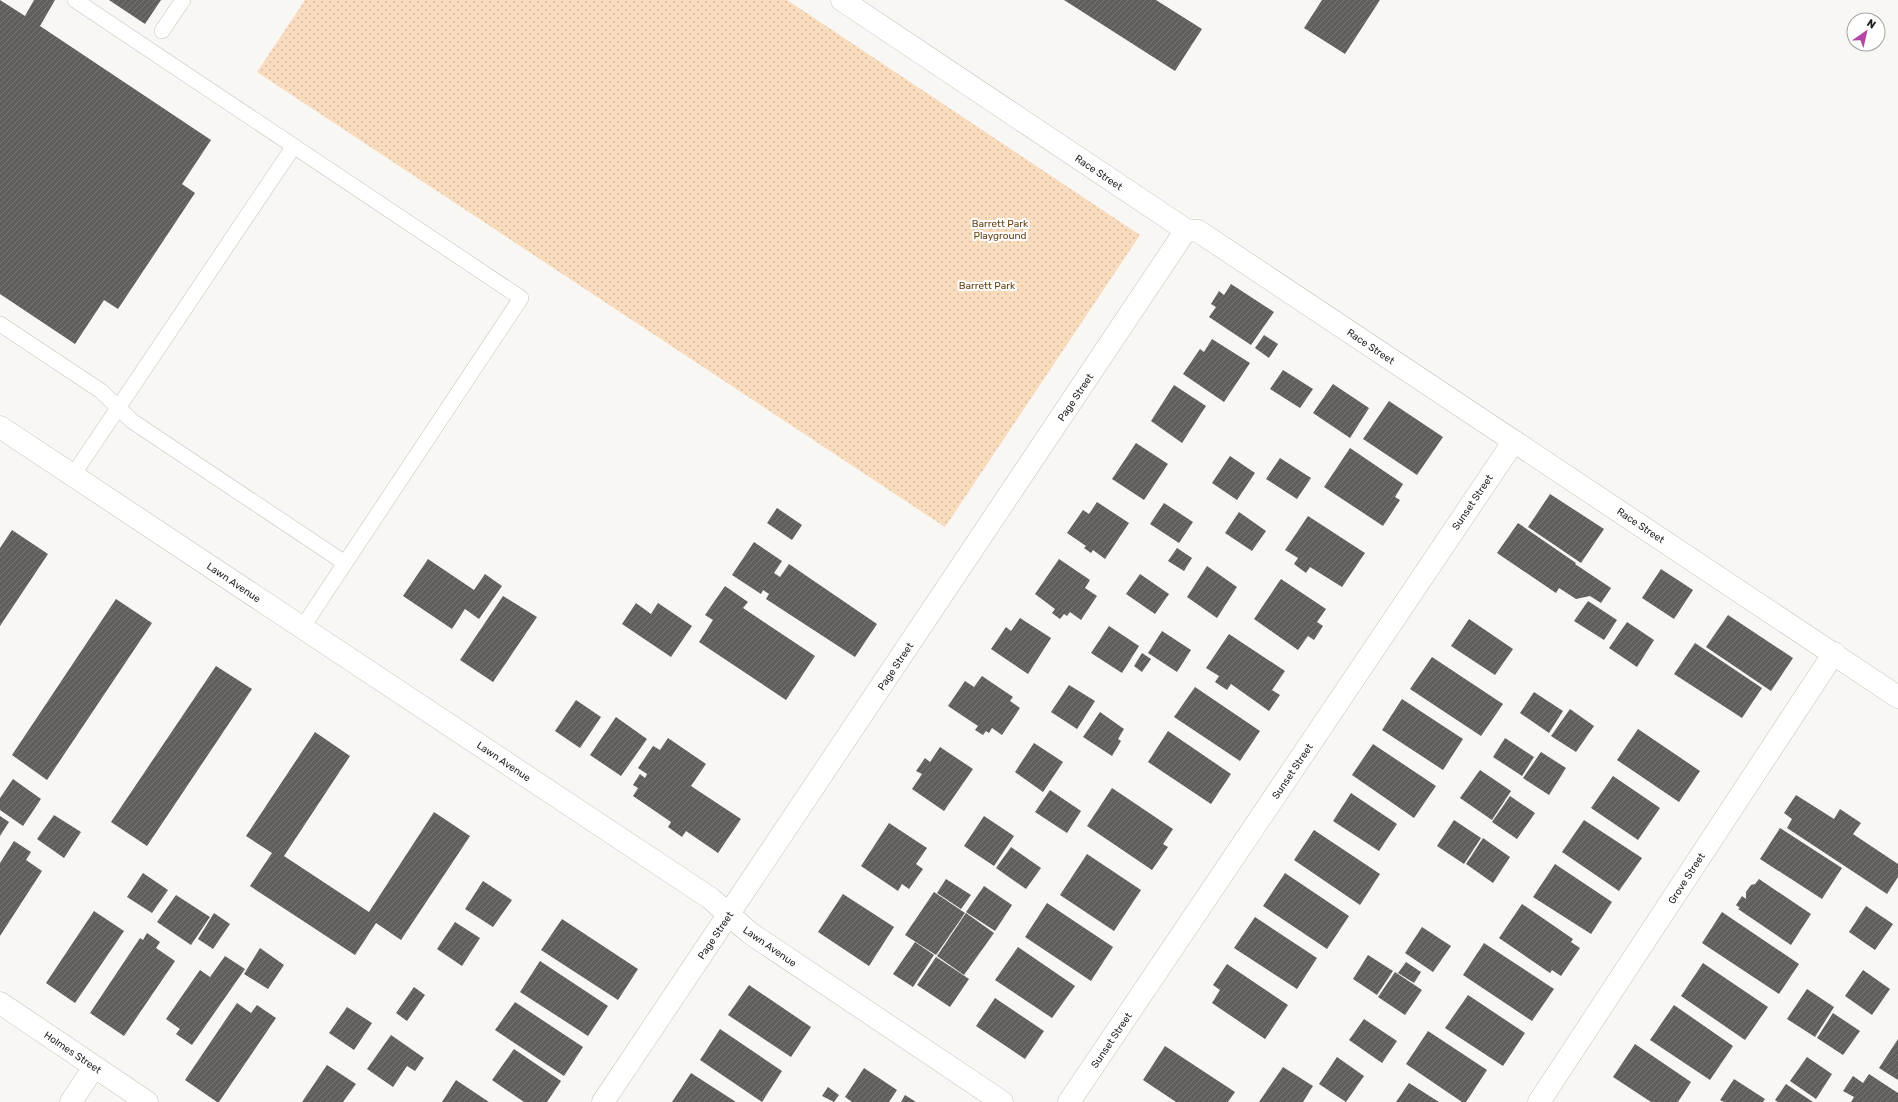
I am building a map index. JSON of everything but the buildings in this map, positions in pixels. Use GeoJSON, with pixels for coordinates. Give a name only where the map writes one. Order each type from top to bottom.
{"type":"FeatureCollection","features":[{"type":"Feature","properties":{"kind":"street","name":"Race Street"},"geometry":{"type":"LineString","coordinates":[[842,0],[868,7],[1186,230],[1198,231],[1898,697]]}},
{"type":"Feature","properties":{"kind":"street","name":"Page Street"},"geometry":{"type":"LineString","coordinates":[[603,1102],[1186,230]]}},
{"type":"Feature","properties":{"kind":"street","name":"Lawn Avenue"},"geometry":{"type":"LineString","coordinates":[[0,427],[710,898],[750,933],[1002,1102]]}},
{"type":"Feature","properties":{"kind":"street","name":"Sunset Street"},"geometry":{"type":"LineString","coordinates":[[1069,1102],[1514,440]]}},
{"type":"Feature","properties":{"kind":"street","name":"Grove Street"},"geometry":{"type":"LineString","coordinates":[[1539,1102],[1834,653]]}},
{"type":"Feature","properties":{"kind":"street","name":"Holmes Street"},"geometry":{"type":"LineString","coordinates":[[0,1003],[147,1102]]}},
{"type":"Feature","properties":{"kind":"street"},"geometry":{"type":"LineString","coordinates":[[71,1102],[94,1067]]}},
{"type":"Feature","properties":{"kind":"lane"},"geometry":{"type":"LineString","coordinates":[[75,0],[522,298],[302,628]]}},
{"type":"Feature","properties":{"kind":"lane"},"geometry":{"type":"LineString","coordinates":[[162,31],[183,0]]}},
{"type":"Feature","properties":{"kind":"lane"},"geometry":{"type":"LineString","coordinates":[[73,475],[294,146]]}},
{"type":"Feature","properties":{"kind":"lane"},"geometry":{"type":"LineString","coordinates":[[0,324],[101,391],[132,421],[345,563]]}},
{"type":"Feature","properties":{"kind":"green space"},"geometry":{"type":"Polygon","coordinates":[[[305,0],[787,0],[1140,235],[945,527],[257,72],[305,0]]]}},
{"type":"Feature","properties":{"kind":"park label","name":"Barrett Park Playground"},"geometry":{"type":"Point","coordinates":[1000,228]}},
{"type":"Feature","properties":{"kind":"park label","name":"Barrett Park"},"geometry":{"type":"Point","coordinates":[987,285]}}]}
